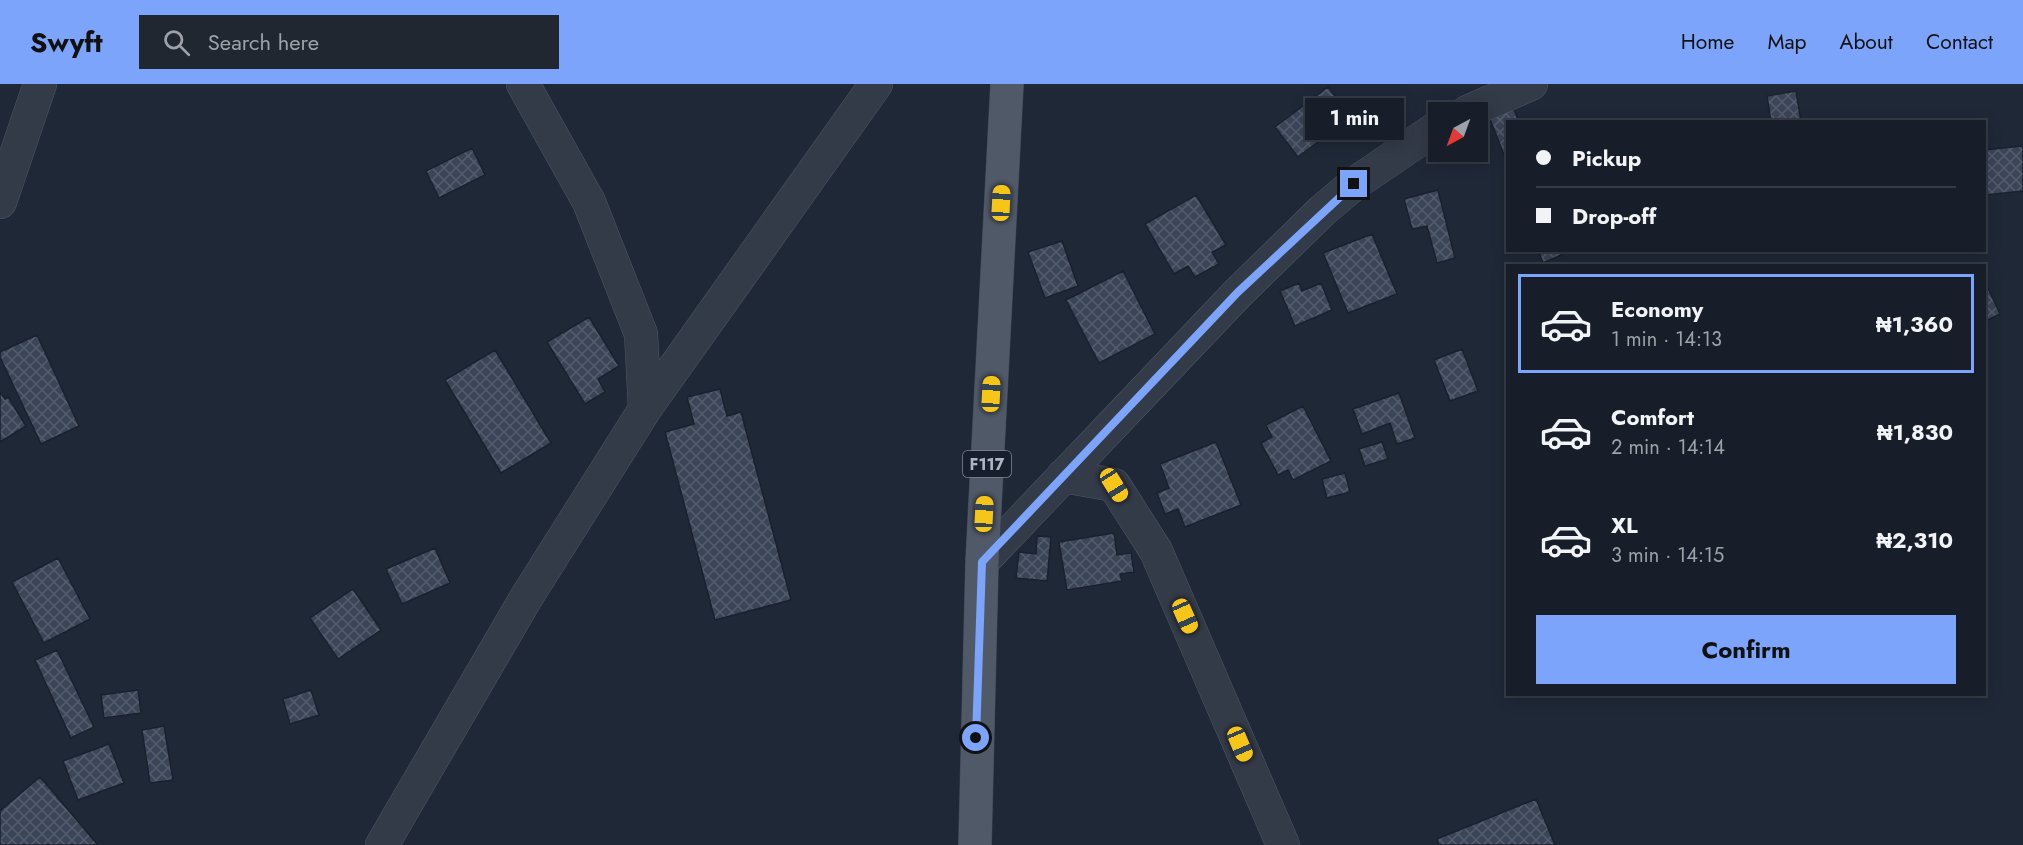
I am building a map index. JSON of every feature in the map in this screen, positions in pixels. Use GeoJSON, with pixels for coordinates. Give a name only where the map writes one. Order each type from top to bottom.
{"type":"FeatureCollection","features":[{"type":"Feature","properties":{"kind":"main road","name":"F117"},"geometry":{"type":"LineString","coordinates":[[975,845],[982,562],[1007,84]]}},
{"type":"Feature","properties":{"kind":"street"},"geometry":{"type":"LineString","coordinates":[[0,202],[40,84]]}},
{"type":"Feature","properties":{"kind":"street"},"geometry":{"type":"LineString","coordinates":[[523,84],[589,202],[641,334],[645,409]]}},
{"type":"Feature","properties":{"kind":"street"},"geometry":{"type":"LineString","coordinates":[[382,845],[526,598],[645,409],[876,84]]}},
{"type":"Feature","properties":{"kind":"street"},"geometry":{"type":"LineString","coordinates":[[1488,103],[1531,84]]}},
{"type":"Feature","properties":{"kind":"street"},"geometry":{"type":"LineString","coordinates":[[982,562],[1238,292],[1323,210],[1354,184],[1428,135]]}},
{"type":"Feature","properties":{"kind":"street"},"geometry":{"type":"LineString","coordinates":[[1063,476],[1114,485],[1156,551],[1283,845]]}},
{"type":"Feature","properties":{"kind":"building"},"geometry":{"type":"Polygon","coordinates":[[[1328,87],[1351,117],[1298,157],[1275,127],[1328,87]]]}},
{"type":"Feature","properties":{"kind":"building"},"geometry":{"type":"Polygon","coordinates":[[[1796,91],[1801,120],[1771,120],[1767,96],[1796,91]]]}},
{"type":"Feature","properties":{"kind":"building"},"geometry":{"type":"Polygon","coordinates":[[[1512,105],[1518,120],[1506,120],[1506,160],[1488,114],[1512,105]]]}},
{"type":"Feature","properties":{"kind":"building"},"geometry":{"type":"Polygon","coordinates":[[[2023,146],[2023,191],[1986,195],[1986,150],[2023,146]]]}},
{"type":"Feature","properties":{"kind":"building"},"geometry":{"type":"Polygon","coordinates":[[[472,148],[485,175],[439,198],[426,171],[472,148]]]}},
{"type":"Feature","properties":{"kind":"building"},"geometry":{"type":"Polygon","coordinates":[[[1438,190],[1455,258],[1437,263],[1427,226],[1412,229],[1404,199],[1438,190]]]}},
{"type":"Feature","properties":{"kind":"building"},"geometry":{"type":"Polygon","coordinates":[[[1196,195],[1226,245],[1212,252],[1219,264],[1195,277],[1188,266],[1174,274],[1145,224],[1196,195]]]}},
{"type":"Feature","properties":{"kind":"building"},"geometry":{"type":"Polygon","coordinates":[[[1372,234],[1397,294],[1348,313],[1323,253],[1372,234]]]}},
{"type":"Feature","properties":{"kind":"building"},"geometry":{"type":"Polygon","coordinates":[[[1062,241],[1078,286],[1045,298],[1028,252],[1062,241]]]}},
{"type":"Feature","properties":{"kind":"building"},"geometry":{"type":"Polygon","coordinates":[[[1539,252],[1568,252],[1543,263],[1539,252]]]}},
{"type":"Feature","properties":{"kind":"building"},"geometry":{"type":"Polygon","coordinates":[[[1123,271],[1155,334],[1099,363],[1066,300],[1123,271]]]}},
{"type":"Feature","properties":{"kind":"building"},"geometry":{"type":"Polygon","coordinates":[[[1299,283],[1302,291],[1321,283],[1332,310],[1295,326],[1280,291],[1299,283]]]}},
{"type":"Feature","properties":{"kind":"building"},"geometry":{"type":"Polygon","coordinates":[[[1986,284],[2000,314],[1986,321],[1986,284]]]}},
{"type":"Feature","properties":{"kind":"building"},"geometry":{"type":"Polygon","coordinates":[[[589,317],[619,366],[598,379],[605,392],[585,404],[547,342],[589,317]]]}},
{"type":"Feature","properties":{"kind":"building"},"geometry":{"type":"Polygon","coordinates":[[[37,335],[79,426],[41,444],[0,357],[0,352],[37,335]]]}},
{"type":"Feature","properties":{"kind":"building"},"geometry":{"type":"Polygon","coordinates":[[[1462,349],[1478,391],[1450,401],[1434,360],[1462,349]]]}},
{"type":"Feature","properties":{"kind":"building"},"geometry":{"type":"Polygon","coordinates":[[[495,350],[551,443],[501,473],[445,380],[495,350]]]}},
{"type":"Feature","properties":{"kind":"building"},"geometry":{"type":"Polygon","coordinates":[[[720,389],[727,416],[741,412],[791,600],[715,620],[665,432],[694,424],[687,397],[720,389]]]}},
{"type":"Feature","properties":{"kind":"building"},"geometry":{"type":"Polygon","coordinates":[[[0,392],[5,399],[8,397],[26,426],[0,442],[0,392]]]}},
{"type":"Feature","properties":{"kind":"building"},"geometry":{"type":"Polygon","coordinates":[[[1399,393],[1415,438],[1397,444],[1390,423],[1362,434],[1353,409],[1399,393]]]}},
{"type":"Feature","properties":{"kind":"building"},"geometry":{"type":"Polygon","coordinates":[[[1303,406],[1331,461],[1293,480],[1288,470],[1278,475],[1261,443],[1272,437],[1266,425],[1303,406]]]}},
{"type":"Feature","properties":{"kind":"building"},"geometry":{"type":"Polygon","coordinates":[[[1216,442],[1241,505],[1185,527],[1178,509],[1165,514],[1157,493],[1169,488],[1160,464],[1216,442]]]}},
{"type":"Feature","properties":{"kind":"building"},"geometry":{"type":"Polygon","coordinates":[[[1382,442],[1388,459],[1365,466],[1359,449],[1382,442]]]}},
{"type":"Feature","properties":{"kind":"building"},"geometry":{"type":"Polygon","coordinates":[[[1345,473],[1350,492],[1327,498],[1322,479],[1345,473]]]}},
{"type":"Feature","properties":{"kind":"building"},"geometry":{"type":"Polygon","coordinates":[[[1114,533],[1117,555],[1131,553],[1134,572],[1120,574],[1122,581],[1067,590],[1059,542],[1114,533]]]}},
{"type":"Feature","properties":{"kind":"building"},"geometry":{"type":"Polygon","coordinates":[[[1037,536],[1051,537],[1047,581],[1016,578],[1019,552],[1036,554],[1037,536]]]}},
{"type":"Feature","properties":{"kind":"building"},"geometry":{"type":"Polygon","coordinates":[[[435,548],[450,583],[402,604],[386,569],[435,548]]]}},
{"type":"Feature","properties":{"kind":"building"},"geometry":{"type":"Polygon","coordinates":[[[58,558],[90,619],[44,643],[12,582],[58,558]]]}},
{"type":"Feature","properties":{"kind":"building"},"geometry":{"type":"Polygon","coordinates":[[[353,589],[381,630],[338,659],[310,618],[353,589]]]}},
{"type":"Feature","properties":{"kind":"building"},"geometry":{"type":"Polygon","coordinates":[[[57,650],[94,727],[71,738],[35,660],[57,650]]]}},
{"type":"Feature","properties":{"kind":"building"},"geometry":{"type":"Polygon","coordinates":[[[138,690],[141,713],[104,718],[101,695],[138,690]]]}},
{"type":"Feature","properties":{"kind":"building"},"geometry":{"type":"Polygon","coordinates":[[[311,690],[319,715],[290,724],[283,699],[311,690]]]}},
{"type":"Feature","properties":{"kind":"building"},"geometry":{"type":"Polygon","coordinates":[[[164,726],[173,780],[150,783],[142,730],[164,726]]]}},
{"type":"Feature","properties":{"kind":"building"},"geometry":{"type":"Polygon","coordinates":[[[109,744],[124,783],[78,800],[63,761],[109,744]]]}},
{"type":"Feature","properties":{"kind":"building"},"geometry":{"type":"Polygon","coordinates":[[[40,777],[98,845],[0,845],[0,811],[40,777]]]}},
{"type":"Feature","properties":{"kind":"building"},"geometry":{"type":"Polygon","coordinates":[[[1536,799],[1555,845],[1439,845],[1437,839],[1536,799]]]}},
{"type":"Feature","properties":{"kind":"route"},"geometry":{"type":"LineString","coordinates":[[976,738],[982,562],[1238,292],[1323,210],[1354,184]]}}]}
